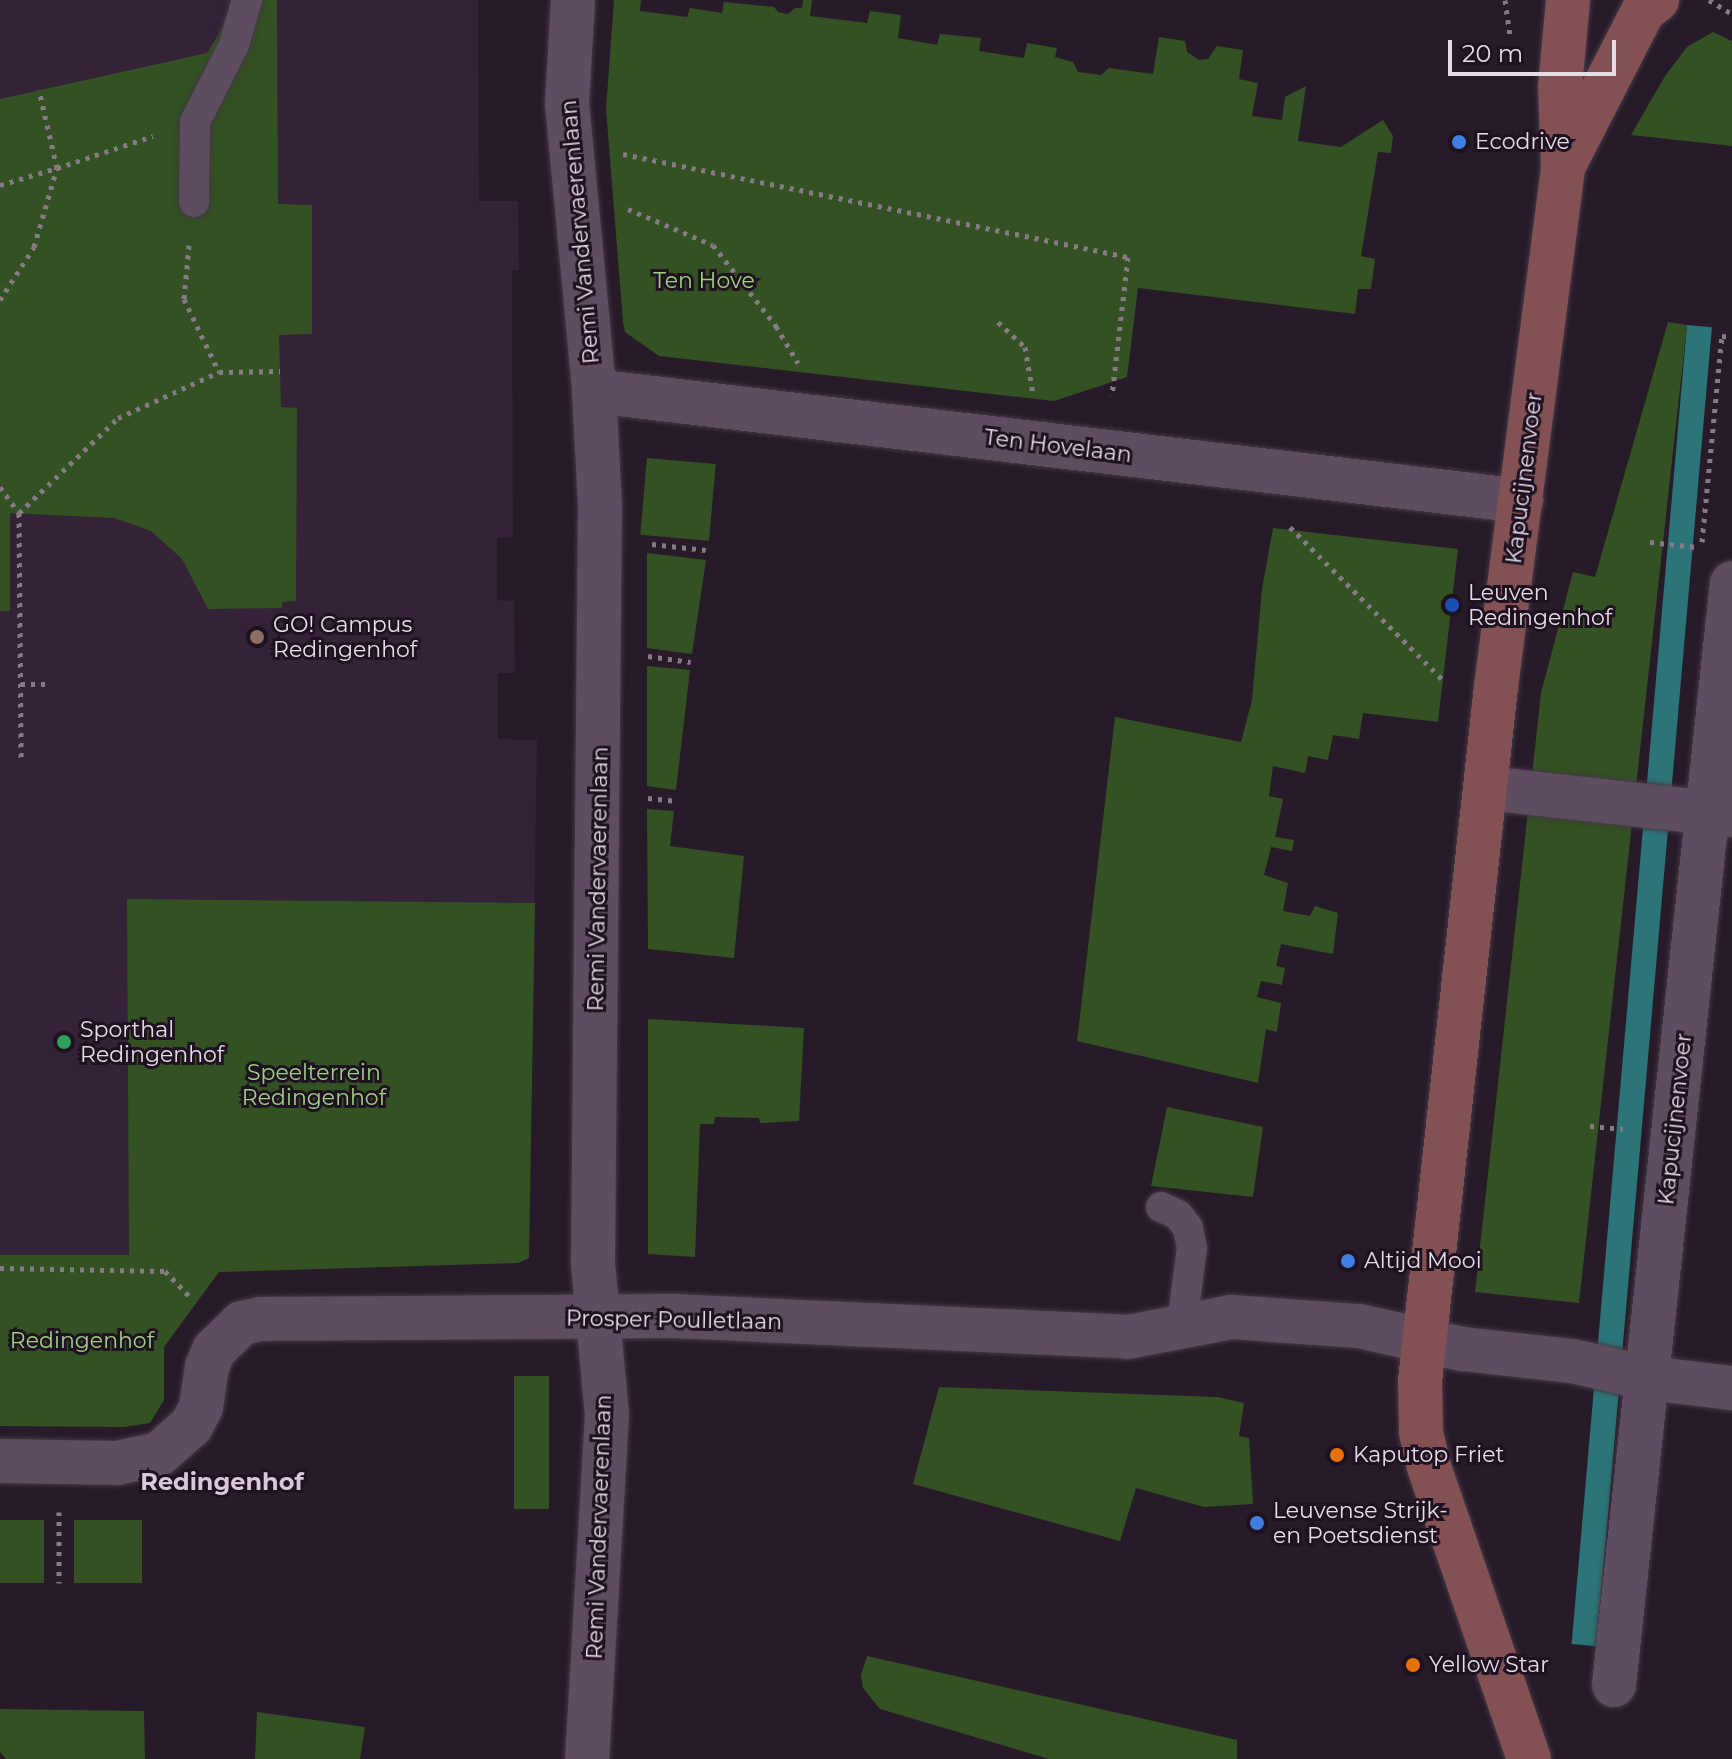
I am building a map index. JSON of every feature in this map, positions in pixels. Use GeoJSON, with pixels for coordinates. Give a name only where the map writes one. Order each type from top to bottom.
{"type":"FeatureCollection","features":[{"type":"Feature","properties":{"kind":"street","name":"Remi Vandervaerenlaan"},"geometry":{"type":"LineString","coordinates":[[573,0],[567,103],[594,391],[600,505],[593,1264],[607,1414],[587,1759]]}},
{"type":"Feature","properties":{"kind":"street","name":"Kapucijnenvoer"},"geometry":{"type":"LineString","coordinates":[[1529,1759],[1429,1467],[1421,1431],[1423,1340],[1496,687],[1563,168],[1560,87],[1568,0]]}},
{"type":"Feature","properties":{"kind":"street","name":"Kapucijnenvoer"},"geometry":{"type":"LineString","coordinates":[[1563,168],[1643,11],[1657,0]]}},
{"type":"Feature","properties":{"kind":"street","name":"Ten Hovelaan"},"geometry":{"type":"LineString","coordinates":[[594,391],[1522,501]]}},
{"type":"Feature","properties":{"kind":"street","name":"Kapucijnenvoer"},"geometry":{"type":"LineString","coordinates":[[1614,1685],[1647,1378],[1720,814],[1732,583]]}},
{"type":"Feature","properties":{"kind":"street"},"geometry":{"type":"LineString","coordinates":[[1486,788],[1720,814]]}},
{"type":"Feature","properties":{"kind":"street","name":"Prosper Poulletlaan"},"geometry":{"type":"LineString","coordinates":[[226,1335],[242,1323],[261,1319],[673,1316],[1128,1337],[1182,1324],[1232,1317],[1359,1326],[1423,1340]]}},
{"type":"Feature","properties":{"kind":"street"},"geometry":{"type":"LineString","coordinates":[[0,1461],[138,1461],[176,1442],[191,1426],[201,1407],[207,1367],[214,1350],[226,1335]]}},
{"type":"Feature","properties":{"kind":"street"},"geometry":{"type":"LineString","coordinates":[[1423,1340],[1463,1349],[1585,1362],[1647,1378],[1732,1388]]}},
{"type":"Feature","properties":{"kind":"lane"},"geometry":{"type":"LineString","coordinates":[[194,202],[195,122],[234,45],[247,0]]}},
{"type":"Feature","properties":{"kind":"lane"},"geometry":{"type":"LineString","coordinates":[[1161,1207],[1178,1215],[1188,1228],[1192,1248],[1182,1324]]}},
{"type":"Feature","properties":{"kind":"path"},"geometry":{"type":"LineString","coordinates":[[1709,0],[1732,14]]}},
{"type":"Feature","properties":{"kind":"path"},"geometry":{"type":"LineString","coordinates":[[0,300],[34,247],[57,168],[39,90]]}},
{"type":"Feature","properties":{"kind":"path"},"geometry":{"type":"LineString","coordinates":[[0,185],[195,122]]}},
{"type":"Feature","properties":{"kind":"path"},"geometry":{"type":"LineString","coordinates":[[572,155],[610,152],[1128,257],[1112,396]]}},
{"type":"Feature","properties":{"kind":"path"},"geometry":{"type":"LineString","coordinates":[[194,202],[184,299],[219,372]]}},
{"type":"Feature","properties":{"kind":"path"},"geometry":{"type":"LineString","coordinates":[[577,207],[613,203],[713,245],[776,326],[804,373],[799,416]]}},
{"type":"Feature","properties":{"kind":"path"},"geometry":{"type":"LineString","coordinates":[[998,322],[1025,347],[1034,399],[1030,443]]}},
{"type":"Feature","properties":{"kind":"path"},"geometry":{"type":"LineString","coordinates":[[1713,422],[1722,336],[1732,337]]}},
{"type":"Feature","properties":{"kind":"path"},"geometry":{"type":"LineString","coordinates":[[19,513],[118,418],[219,372],[280,371]]}},
{"type":"Feature","properties":{"kind":"path"},"geometry":{"type":"LineString","coordinates":[[1296,474],[1289,526],[1446,683],[1496,687]]}},
{"type":"Feature","properties":{"kind":"path"},"geometry":{"type":"LineString","coordinates":[[0,487],[19,513],[21,760]]}},
{"type":"Feature","properties":{"kind":"path"},"geometry":{"type":"LineString","coordinates":[[1650,542],[1688,546]]}},
{"type":"Feature","properties":{"kind":"path"},"geometry":{"type":"LineString","coordinates":[[21,684],[48,684]]}},
{"type":"Feature","properties":{"kind":"path"},"geometry":{"type":"LineString","coordinates":[[1590,1126],[1623,1129]]}},
{"type":"Feature","properties":{"kind":"path"},"geometry":{"type":"LineString","coordinates":[[0,1268],[165,1271],[226,1335]]}},
{"type":"Feature","properties":{"kind":"path"},"geometry":{"type":"LineString","coordinates":[[59,1462],[59,1583]]}},
{"type":"Feature","properties":{"kind":"shaded area","name":"GO! Campus Redingenhof"},"geometry":{"type":"Polygon","coordinates":[[[0,0],[478,0],[479,201],[518,201],[519,270],[512,270],[513,537],[497,538],[497,600],[514,601],[515,673],[498,673],[498,739],[537,740],[529,1258],[0,1255],[0,0]]]}},
{"type":"Feature","properties":{"kind":"shaded area"},"geometry":{"type":"Polygon","coordinates":[[[1687,325],[1712,327],[1597,1646],[1572,1644],[1687,325]]]}},
{"type":"Feature","properties":{"kind":"green space"},"geometry":{"type":"Polygon","coordinates":[[[232,0],[277,0],[278,204],[312,205],[312,334],[279,335],[281,407],[297,408],[296,601],[282,602],[282,608],[208,609],[182,559],[151,531],[114,518],[10,513],[10,611],[0,611],[0,99],[207,53],[223,27],[232,0]]]}},
{"type":"Feature","properties":{"kind":"green space","name":"Ten Hove"},"geometry":{"type":"Polygon","coordinates":[[[614,0],[641,0],[640,11],[687,17],[690,8],[722,13],[724,2],[774,7],[778,12],[788,14],[795,8],[802,8],[803,0],[812,0],[810,16],[867,23],[870,11],[901,15],[898,38],[937,45],[940,34],[981,38],[979,51],[1024,58],[1027,43],[1057,48],[1055,57],[1073,62],[1078,72],[1101,75],[1109,68],[1153,74],[1159,37],[1185,41],[1187,52],[1199,60],[1208,59],[1217,46],[1243,50],[1239,79],[1258,83],[1252,116],[1282,120],[1285,97],[1306,86],[1298,141],[1341,147],[1383,120],[1393,136],[1391,153],[1378,152],[1361,256],[1375,259],[1371,289],[1358,289],[1355,314],[1138,288],[1127,377],[1054,401],[659,356],[625,332],[623,322],[606,109],[614,0]]]}},
{"type":"Feature","properties":{"kind":"green space"},"geometry":{"type":"Polygon","coordinates":[[[1713,32],[1732,41],[1732,146],[1631,135],[1665,76],[1687,47],[1713,32]]]}},
{"type":"Feature","properties":{"kind":"green space"},"geometry":{"type":"Polygon","coordinates":[[[1668,322],[1687,325],[1579,1303],[1475,1292],[1541,693],[1573,572],[1595,577],[1668,322]]]}},
{"type":"Feature","properties":{"kind":"green space"},"geometry":{"type":"Polygon","coordinates":[[[647,458],[716,464],[709,541],[640,535],[647,458]]]}},
{"type":"Feature","properties":{"kind":"green space"},"geometry":{"type":"Polygon","coordinates":[[[1273,528],[1458,549],[1438,722],[1363,713],[1359,739],[1333,735],[1328,760],[1308,756],[1305,773],[1273,766],[1269,796],[1283,799],[1275,837],[1294,840],[1292,851],[1271,847],[1264,875],[1288,883],[1283,911],[1310,916],[1315,906],[1338,913],[1333,954],[1281,944],[1276,966],[1285,968],[1282,985],[1261,981],[1257,997],[1281,1003],[1277,1032],[1266,1029],[1258,1083],[1077,1041],[1115,717],[1241,742],[1252,700],[1262,589],[1273,528]]]}},
{"type":"Feature","properties":{"kind":"green space"},"geometry":{"type":"Polygon","coordinates":[[[647,553],[706,560],[692,654],[647,648],[647,553]]]}},
{"type":"Feature","properties":{"kind":"green space"},"geometry":{"type":"Polygon","coordinates":[[[647,666],[690,670],[676,790],[647,786],[647,666]]]}},
{"type":"Feature","properties":{"kind":"green space"},"geometry":{"type":"Polygon","coordinates":[[[647,809],[674,811],[670,846],[744,856],[734,958],[648,949],[647,809]]]}},
{"type":"Feature","properties":{"kind":"green space","name":"Speelterrein Redingenhof"},"geometry":{"type":"Polygon","coordinates":[[[127,899],[535,903],[529,1258],[518,1263],[219,1272],[164,1347],[164,1400],[150,1423],[124,1427],[0,1426],[0,1255],[129,1255],[127,899]]]}},
{"type":"Feature","properties":{"kind":"green space"},"geometry":{"type":"Polygon","coordinates":[[[648,1019],[804,1028],[799,1121],[760,1123],[759,1118],[715,1117],[714,1124],[700,1124],[695,1257],[648,1254],[648,1019]]]}},
{"type":"Feature","properties":{"kind":"green space"},"geometry":{"type":"Polygon","coordinates":[[[1167,1107],[1263,1127],[1253,1197],[1151,1186],[1167,1107]]]}},
{"type":"Feature","properties":{"kind":"green space"},"geometry":{"type":"Polygon","coordinates":[[[514,1376],[549,1376],[549,1509],[514,1509],[514,1376]]]}},
{"type":"Feature","properties":{"kind":"green space"},"geometry":{"type":"Polygon","coordinates":[[[939,1387],[1217,1397],[1244,1403],[1239,1436],[1249,1438],[1253,1504],[1204,1507],[1136,1488],[1120,1541],[913,1484],[939,1387]]]}},
{"type":"Feature","properties":{"kind":"green space"},"geometry":{"type":"Polygon","coordinates":[[[0,1520],[44,1520],[44,1583],[0,1583],[0,1520]]]}},
{"type":"Feature","properties":{"kind":"green space"},"geometry":{"type":"Polygon","coordinates":[[[74,1520],[142,1520],[142,1583],[74,1583],[74,1520]]]}},
{"type":"Feature","properties":{"kind":"green space"},"geometry":{"type":"Polygon","coordinates":[[[867,1656],[1237,1740],[1237,1759],[1049,1759],[880,1709],[863,1688],[861,1675],[867,1656]]]}},
{"type":"Feature","properties":{"kind":"green space"},"geometry":{"type":"Polygon","coordinates":[[[0,1709],[144,1711],[145,1759],[6,1759],[0,1752],[0,1709]]]}},
{"type":"Feature","properties":{"kind":"green space"},"geometry":{"type":"Polygon","coordinates":[[[257,1712],[365,1727],[360,1759],[255,1759],[257,1712]]]}},
{"type":"Feature","properties":{"kind":"place","name":"Ecodrive"},"geometry":{"type":"Point","coordinates":[1459,142]}},
{"type":"Feature","properties":{"kind":"place","name":"Leuven Redingenhof"},"geometry":{"type":"Point","coordinates":[1452,605]}},
{"type":"Feature","properties":{"kind":"place","name":"GO! Campus Redingenhof"},"geometry":{"type":"Point","coordinates":[257,637]}},
{"type":"Feature","properties":{"kind":"place","name":"Sporthal Redingenhof"},"geometry":{"type":"Point","coordinates":[64,1042]}},
{"type":"Feature","properties":{"kind":"place","name":"Altijd Mooi"},"geometry":{"type":"Point","coordinates":[1348,1261]}},
{"type":"Feature","properties":{"kind":"place","name":"Kaputop Friet"},"geometry":{"type":"Point","coordinates":[1337,1455]}},
{"type":"Feature","properties":{"kind":"place","name":"Leuvense Strijk- en Poetsdienst"},"geometry":{"type":"Point","coordinates":[1257,1523]}},
{"type":"Feature","properties":{"kind":"place","name":"Yellow Star"},"geometry":{"type":"Point","coordinates":[1413,1665]}},
{"type":"Feature","properties":{"kind":"district","name":"Redingenhof"},"geometry":{"type":"Point","coordinates":[222,1482]}}]}
